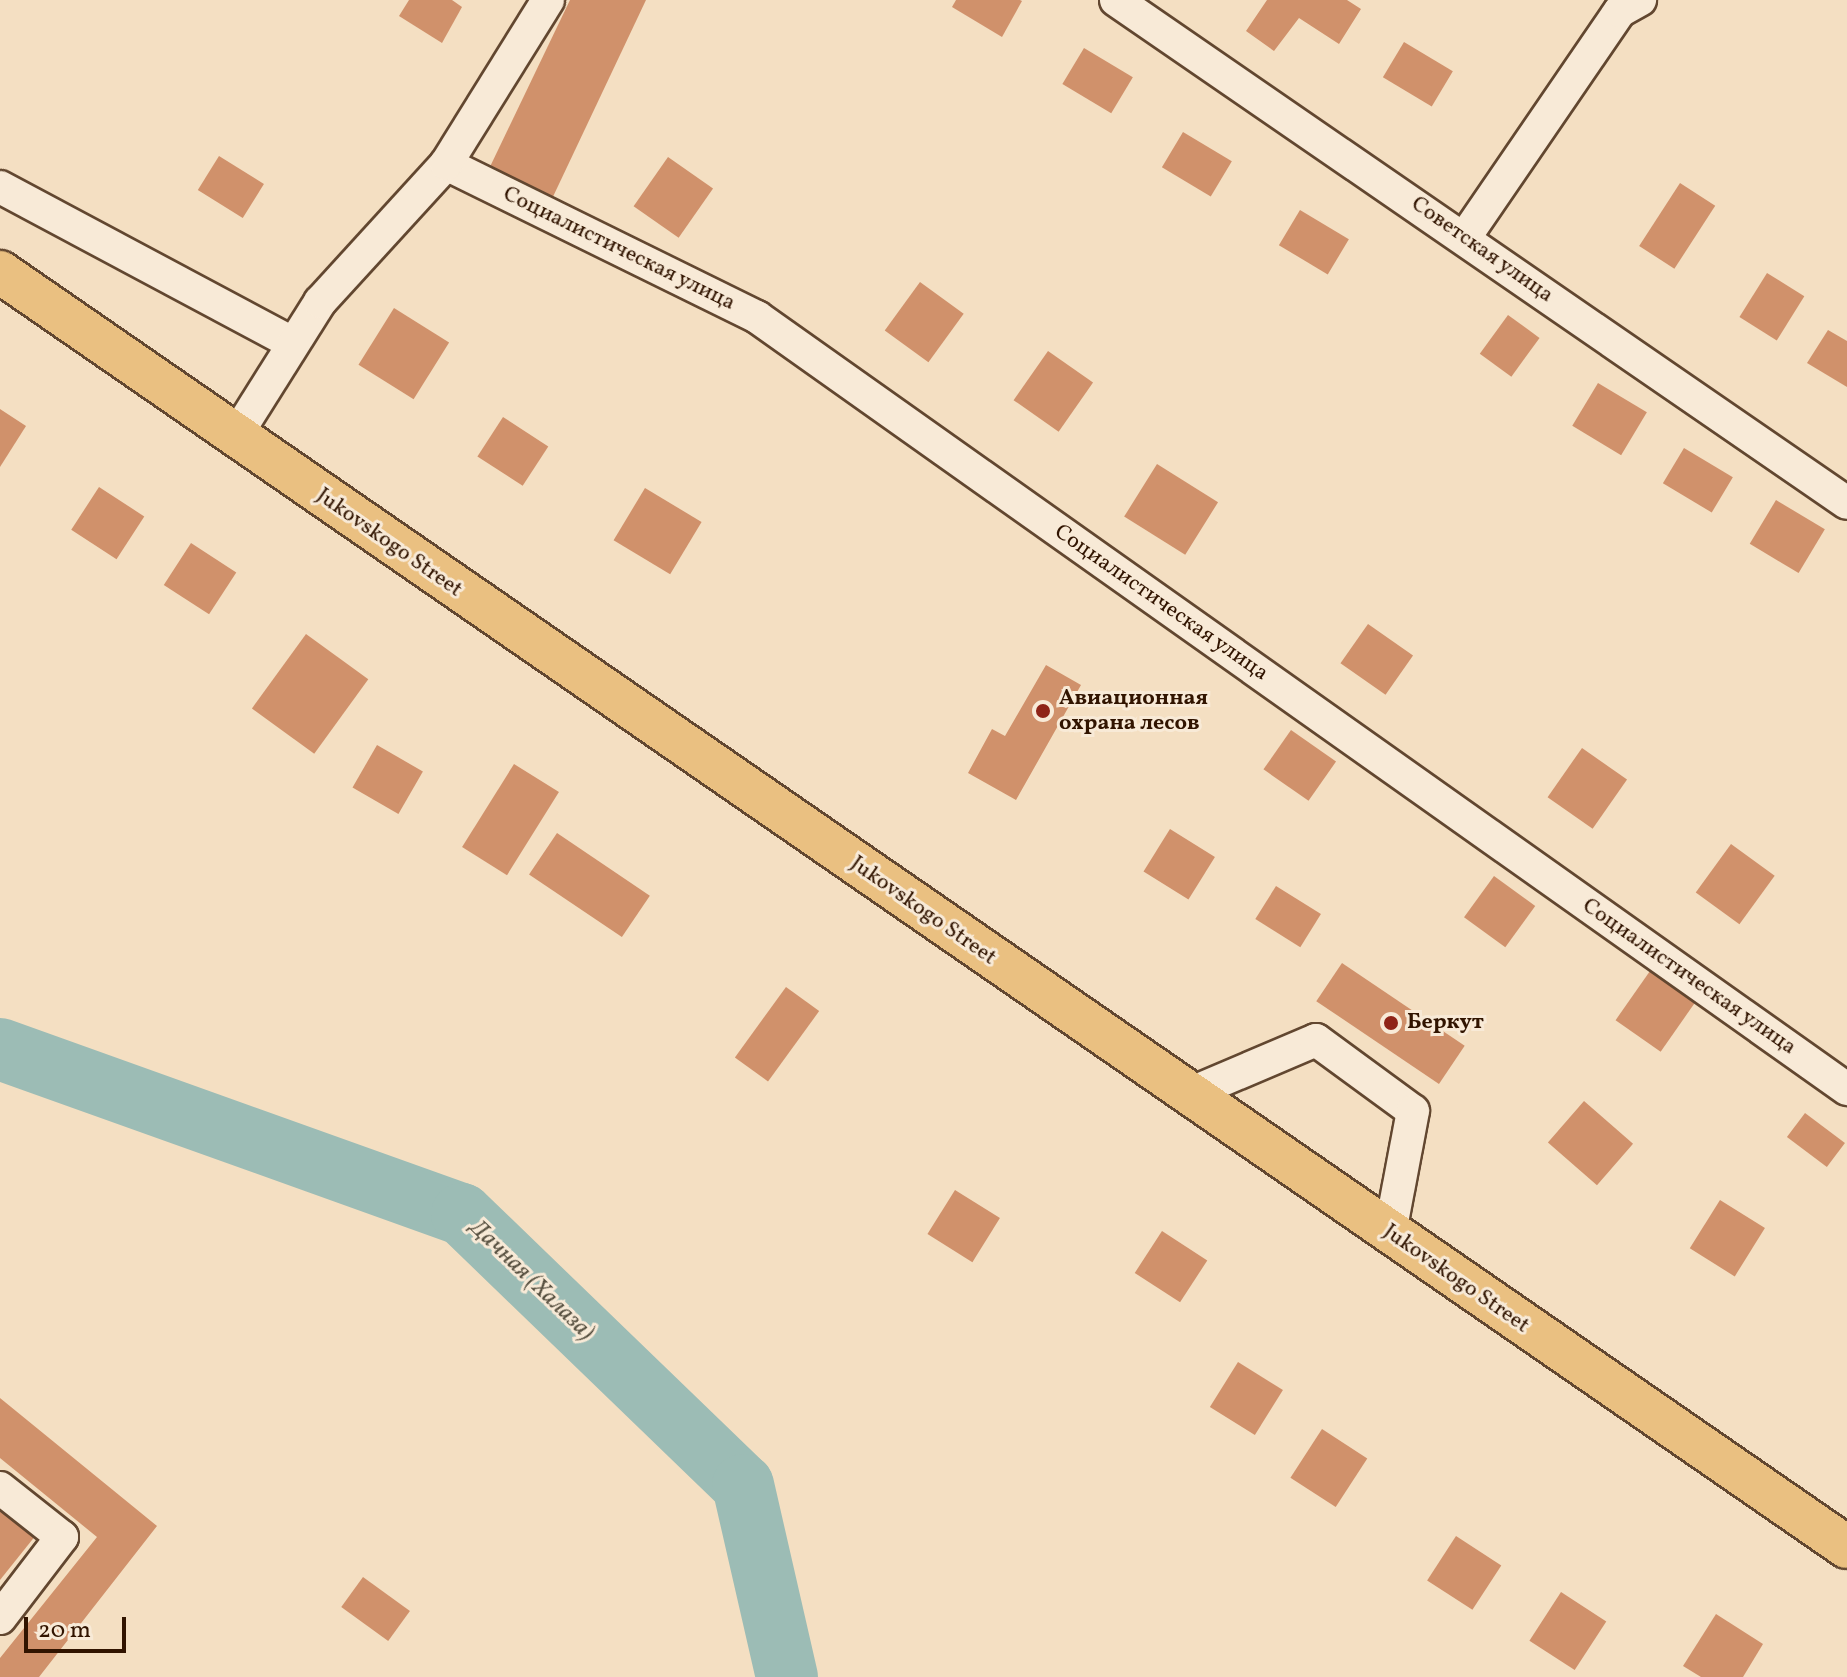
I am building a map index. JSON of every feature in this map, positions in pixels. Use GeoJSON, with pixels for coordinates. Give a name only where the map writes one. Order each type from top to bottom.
{"type":"FeatureCollection","features":[{"type":"Feature","properties":{"kind":"main road","name":"Jukovskogo Street"},"geometry":{"type":"LineString","coordinates":[[0,272],[1847,1547]]}},
{"type":"Feature","properties":{"kind":"street"},"geometry":{"type":"LineString","coordinates":[[235,437],[292,343],[446,164],[548,0]]}},
{"type":"Feature","properties":{"kind":"street","name":"Советская улица"},"geometry":{"type":"LineString","coordinates":[[1116,0],[1465,237],[1847,503]]}},
{"type":"Feature","properties":{"kind":"street"},"geometry":{"type":"LineString","coordinates":[[1465,237],[1620,11],[1640,0]]}},
{"type":"Feature","properties":{"kind":"street","name":"Социалистическая улица"},"geometry":{"type":"LineString","coordinates":[[446,164],[757,317],[1847,1089]]}},
{"type":"Feature","properties":{"kind":"street"},"geometry":{"type":"LineString","coordinates":[[0,187],[292,343]]}},
{"type":"Feature","properties":{"kind":"street"},"geometry":{"type":"LineString","coordinates":[[1189,1094],[1316,1040],[1413,1111],[1390,1233]]}},
{"type":"Feature","properties":{"kind":"street"},"geometry":{"type":"LineString","coordinates":[[0,1488],[62,1537],[0,1618]]}},
{"type":"Feature","properties":{"kind":"building"},"geometry":{"type":"Polygon","coordinates":[[[409,0],[452,0],[462,7],[442,43],[399,16],[409,0]]]}},
{"type":"Feature","properties":{"kind":"building"},"geometry":{"type":"Polygon","coordinates":[[[570,0],[646,0],[550,203],[487,173],[570,0]]]}},
{"type":"Feature","properties":{"kind":"building"},"geometry":{"type":"Polygon","coordinates":[[[956,0],[1022,1],[1002,37],[952,7],[956,0]]]}},
{"type":"Feature","properties":{"kind":"building"},"geometry":{"type":"Polygon","coordinates":[[[1267,0],[1347,0],[1361,9],[1339,44],[1299,18],[1274,51],[1246,31],[1267,0]]]}},
{"type":"Feature","properties":{"kind":"building"},"geometry":{"type":"Polygon","coordinates":[[[1404,42],[1453,71],[1432,107],[1383,77],[1404,42]]]}},
{"type":"Feature","properties":{"kind":"building"},"geometry":{"type":"Polygon","coordinates":[[[1084,48],[1133,77],[1111,113],[1062,84],[1084,48]]]}},
{"type":"Feature","properties":{"kind":"building"},"geometry":{"type":"Polygon","coordinates":[[[1183,132],[1232,161],[1211,197],[1162,167],[1183,132]]]}},
{"type":"Feature","properties":{"kind":"building"},"geometry":{"type":"Polygon","coordinates":[[[219,156],[264,184],[243,218],[198,190],[219,156]]]}},
{"type":"Feature","properties":{"kind":"building"},"geometry":{"type":"Polygon","coordinates":[[[668,157],[713,189],[679,238],[634,206],[668,157]]]}},
{"type":"Feature","properties":{"kind":"building"},"geometry":{"type":"Polygon","coordinates":[[[1680,183],[1715,206],[1674,269],[1639,246],[1680,183]]]}},
{"type":"Feature","properties":{"kind":"building"},"geometry":{"type":"Polygon","coordinates":[[[1300,210],[1349,239],[1328,275],[1279,245],[1300,210]]]}},
{"type":"Feature","properties":{"kind":"building"},"geometry":{"type":"Polygon","coordinates":[[[1767,273],[1804,296],[1777,340],[1739,317],[1767,273]]]}},
{"type":"Feature","properties":{"kind":"building"},"geometry":{"type":"Polygon","coordinates":[[[920,282],[964,314],[928,362],[885,331],[920,282]]]}},
{"type":"Feature","properties":{"kind":"building"},"geometry":{"type":"Polygon","coordinates":[[[394,308],[449,342],[414,399],[358,365],[394,308]]]}},
{"type":"Feature","properties":{"kind":"building"},"geometry":{"type":"Polygon","coordinates":[[[1508,315],[1540,338],[1511,377],[1480,354],[1508,315]]]}},
{"type":"Feature","properties":{"kind":"building"},"geometry":{"type":"Polygon","coordinates":[[[1828,330],[1847,341],[1847,387],[1807,363],[1828,330]]]}},
{"type":"Feature","properties":{"kind":"building"},"geometry":{"type":"Polygon","coordinates":[[[1048,351],[1093,383],[1059,432],[1014,400],[1048,351]]]}},
{"type":"Feature","properties":{"kind":"building"},"geometry":{"type":"Polygon","coordinates":[[[1598,383],[1647,412],[1621,455],[1572,426],[1598,383]]]}},
{"type":"Feature","properties":{"kind":"building"},"geometry":{"type":"Polygon","coordinates":[[[0,409],[26,426],[0,467],[0,409]]]}},
{"type":"Feature","properties":{"kind":"building"},"geometry":{"type":"Polygon","coordinates":[[[503,417],[548,446],[523,486],[477,456],[503,417]]]}},
{"type":"Feature","properties":{"kind":"building"},"geometry":{"type":"Polygon","coordinates":[[[1684,448],[1733,477],[1712,513],[1663,483],[1684,448]]]}},
{"type":"Feature","properties":{"kind":"building"},"geometry":{"type":"Polygon","coordinates":[[[1157,464],[1218,502],[1185,555],[1124,517],[1157,464]]]}},
{"type":"Feature","properties":{"kind":"building"},"geometry":{"type":"Polygon","coordinates":[[[99,487],[144,516],[117,559],[71,530],[99,487]]]}},
{"type":"Feature","properties":{"kind":"building"},"geometry":{"type":"Polygon","coordinates":[[[645,488],[702,522],[670,574],[614,540],[645,488]]]}},
{"type":"Feature","properties":{"kind":"building"},"geometry":{"type":"Polygon","coordinates":[[[1776,500],[1825,529],[1799,573],[1750,544],[1776,500]]]}},
{"type":"Feature","properties":{"kind":"building"},"geometry":{"type":"Polygon","coordinates":[[[191,543],[236,572],[209,614],[164,585],[191,543]]]}},
{"type":"Feature","properties":{"kind":"building"},"geometry":{"type":"Polygon","coordinates":[[[1368,624],[1413,656],[1386,695],[1340,663],[1368,624]]]}},
{"type":"Feature","properties":{"kind":"building"},"geometry":{"type":"Polygon","coordinates":[[[306,634],[368,679],[314,754],[252,708],[306,634]]]}},
{"type":"Feature","properties":{"kind":"building"},"geometry":{"type":"Polygon","coordinates":[[[1046,665],[1081,685],[1016,800],[968,773],[992,729],[1005,736],[1046,665]]]}},
{"type":"Feature","properties":{"kind":"building"},"geometry":{"type":"Polygon","coordinates":[[[1291,730],[1336,762],[1309,801],[1263,769],[1291,730]]]}},
{"type":"Feature","properties":{"kind":"building"},"geometry":{"type":"Polygon","coordinates":[[[377,745],[423,772],[398,814],[352,787],[377,745]]]}},
{"type":"Feature","properties":{"kind":"building"},"geometry":{"type":"Polygon","coordinates":[[[1582,748],[1627,780],[1593,829],[1548,797],[1582,748]]]}},
{"type":"Feature","properties":{"kind":"building"},"geometry":{"type":"Polygon","coordinates":[[[514,764],[559,792],[507,875],[462,847],[514,764]]]}},
{"type":"Feature","properties":{"kind":"building"},"geometry":{"type":"Polygon","coordinates":[[[1170,829],[1215,857],[1188,899],[1144,871],[1170,829]]]}},
{"type":"Feature","properties":{"kind":"building"},"geometry":{"type":"Polygon","coordinates":[[[557,833],[650,896],[622,937],[529,874],[557,833]]]}},
{"type":"Feature","properties":{"kind":"building"},"geometry":{"type":"Polygon","coordinates":[[[1731,844],[1775,876],[1739,924],[1696,893],[1731,844]]]}},
{"type":"Feature","properties":{"kind":"building"},"geometry":{"type":"Polygon","coordinates":[[[1494,876],[1535,906],[1505,947],[1464,917],[1494,876]]]}},
{"type":"Feature","properties":{"kind":"building"},"geometry":{"type":"Polygon","coordinates":[[[1276,886],[1321,914],[1300,947],[1255,919],[1276,886]]]}},
{"type":"Feature","properties":{"kind":"building","name":"Беркут"},"geometry":{"type":"Polygon","coordinates":[[[1342,963],[1465,1046],[1439,1084],[1316,1001],[1342,963]]]}},
{"type":"Feature","properties":{"kind":"building"},"geometry":{"type":"Polygon","coordinates":[[[1650,971],[1695,1003],[1661,1052],[1616,1020],[1650,971]]]}},
{"type":"Feature","properties":{"kind":"building"},"geometry":{"type":"Polygon","coordinates":[[[786,987],[819,1011],[768,1081],[735,1057],[786,987]]]}},
{"type":"Feature","properties":{"kind":"building"},"geometry":{"type":"Polygon","coordinates":[[[1584,1101],[1633,1144],[1597,1185],[1548,1143],[1584,1101]]]}},
{"type":"Feature","properties":{"kind":"building"},"geometry":{"type":"Polygon","coordinates":[[[1805,1113],[1845,1143],[1827,1167],[1787,1137],[1805,1113]]]}},
{"type":"Feature","properties":{"kind":"building"},"geometry":{"type":"Polygon","coordinates":[[[955,1190],[1000,1218],[972,1262],[927,1234],[955,1190]]]}},
{"type":"Feature","properties":{"kind":"building"},"geometry":{"type":"Polygon","coordinates":[[[1720,1200],[1765,1228],[1735,1276],[1690,1248],[1720,1200]]]}},
{"type":"Feature","properties":{"kind":"building"},"geometry":{"type":"Polygon","coordinates":[[[1162,1231],[1207,1260],[1180,1302],[1135,1273],[1162,1231]]]}},
{"type":"Feature","properties":{"kind":"building"},"geometry":{"type":"Polygon","coordinates":[[[1238,1362],[1283,1390],[1255,1435],[1210,1407],[1238,1362]]]}},
{"type":"Feature","properties":{"kind":"building"},"geometry":{"type":"Polygon","coordinates":[[[0,1398],[157,1526],[39,1677],[0,1677],[0,1658],[97,1537],[0,1458],[0,1398]]]}},
{"type":"Feature","properties":{"kind":"building"},"geometry":{"type":"Polygon","coordinates":[[[1322,1429],[1367,1458],[1336,1507],[1290,1478],[1322,1429]]]}},
{"type":"Feature","properties":{"kind":"building"},"geometry":{"type":"Polygon","coordinates":[[[0,1509],[36,1535],[0,1580],[0,1509]]]}},
{"type":"Feature","properties":{"kind":"building"},"geometry":{"type":"Polygon","coordinates":[[[1456,1536],[1501,1565],[1472,1610],[1427,1580],[1456,1536]]]}},
{"type":"Feature","properties":{"kind":"building"},"geometry":{"type":"Polygon","coordinates":[[[363,1577],[410,1611],[388,1641],[341,1607],[363,1577]]]}},
{"type":"Feature","properties":{"kind":"building"},"geometry":{"type":"Polygon","coordinates":[[[1561,1592],[1606,1621],[1575,1670],[1529,1641],[1561,1592]]]}},
{"type":"Feature","properties":{"kind":"building"},"geometry":{"type":"Polygon","coordinates":[[[1716,1614],[1763,1644],[1743,1677],[1701,1677],[1683,1666],[1716,1614]]]}},
{"type":"Feature","properties":{"kind":"waterway","name":"Дачная (Халаза)"},"geometry":{"type":"LineString","coordinates":[[0,1049],[462,1214],[743,1485],[787,1677]]}},
{"type":"Feature","properties":{"kind":"place","name":"Авиационная охрана лесов"},"geometry":{"type":"Point","coordinates":[1043,711]}},
{"type":"Feature","properties":{"kind":"place","name":"Беркут"},"geometry":{"type":"Point","coordinates":[1391,1023]}}]}
